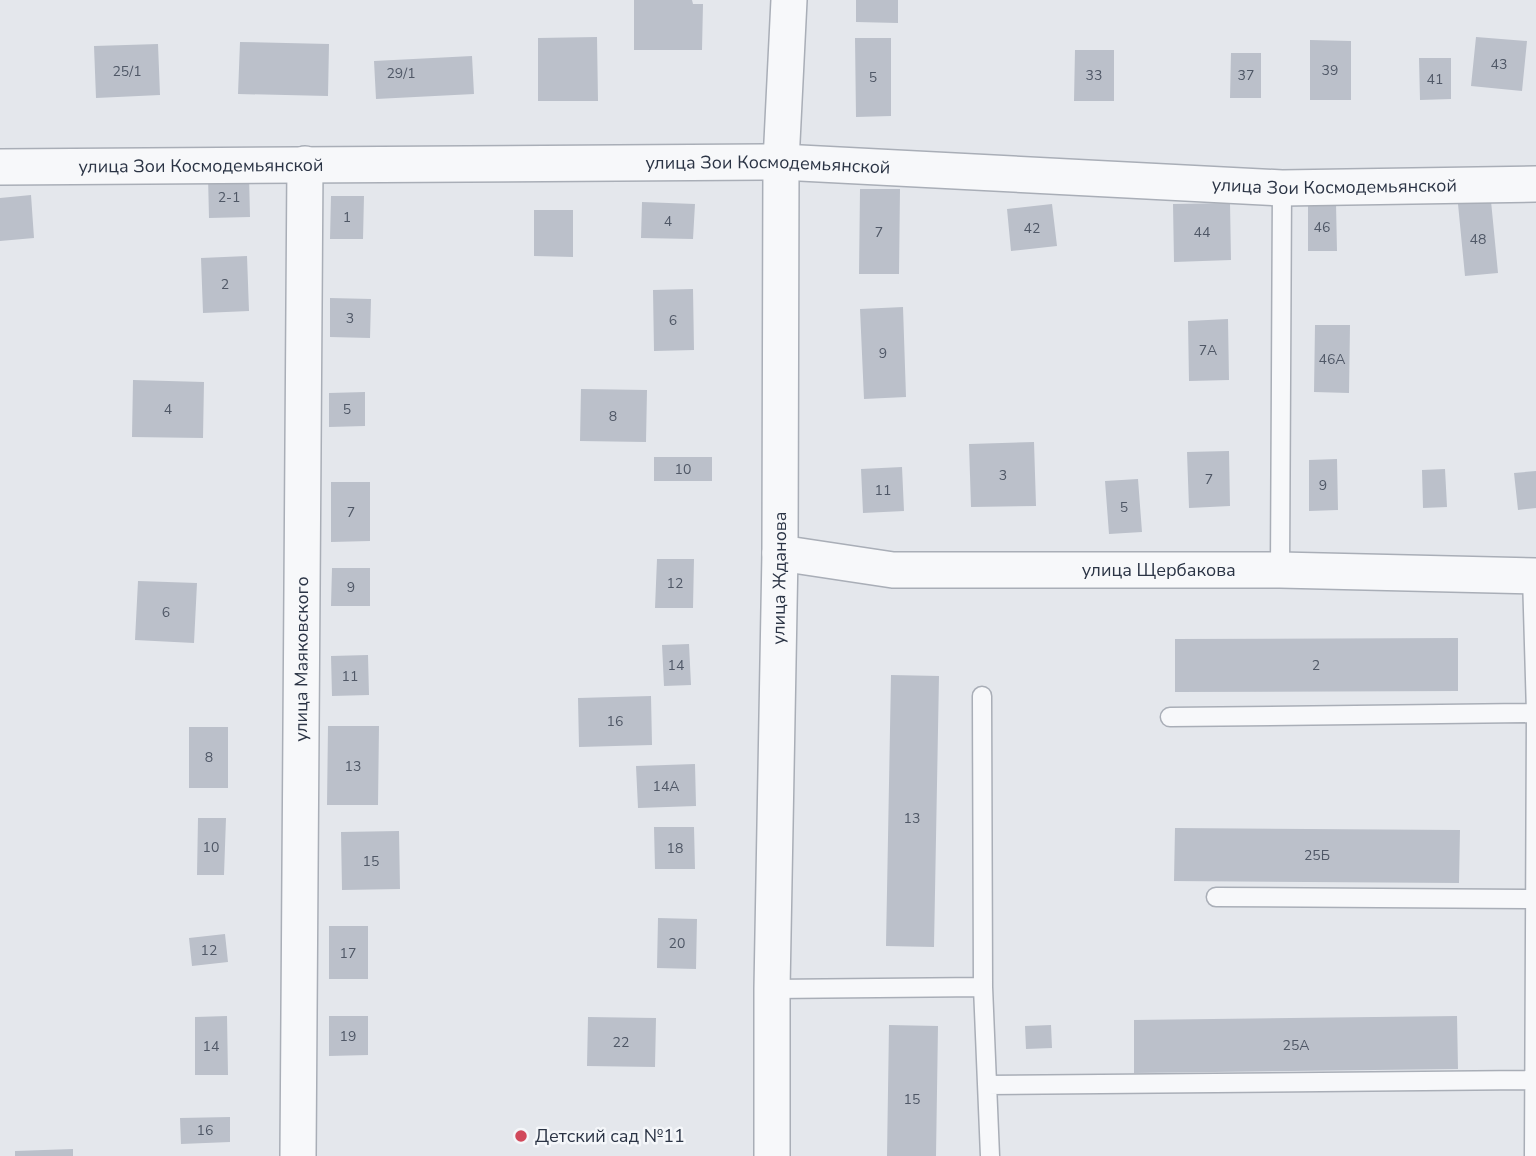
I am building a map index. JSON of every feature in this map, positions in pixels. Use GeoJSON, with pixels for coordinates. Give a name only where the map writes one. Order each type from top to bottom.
{"type":"FeatureCollection","features":[{"type":"Feature","properties":{"kind":"street","name":"улица Жданова"},"geometry":{"type":"LineString","coordinates":[[772,1156],[772,989],[780,553],[781,162],[789,0]]}},
{"type":"Feature","properties":{"kind":"street","name":"улица Зои Космодемьянской"},"geometry":{"type":"LineString","coordinates":[[0,167],[781,162],[1282,188],[1536,184]]}},
{"type":"Feature","properties":{"kind":"street","name":"улица Маяковского"},"geometry":{"type":"LineString","coordinates":[[298,1156],[305,164]]}},
{"type":"Feature","properties":{"kind":"street","name":"улица Щербакова"},"geometry":{"type":"LineString","coordinates":[[780,553],[893,570],[1280,570],[1534,576]]}},
{"type":"Feature","properties":{"kind":"lane"},"geometry":{"type":"LineString","coordinates":[[1280,570],[1282,188]]}},
{"type":"Feature","properties":{"kind":"lane"},"geometry":{"type":"LineString","coordinates":[[1534,576],[1534,1156]]}},
{"type":"Feature","properties":{"kind":"lane"},"geometry":{"type":"LineString","coordinates":[[982,695],[983,987],[990,1156]]}},
{"type":"Feature","properties":{"kind":"lane"},"geometry":{"type":"LineString","coordinates":[[1170,717],[1535,713]]}},
{"type":"Feature","properties":{"kind":"lane"},"geometry":{"type":"LineString","coordinates":[[1216,897],[1535,899]]}},
{"type":"Feature","properties":{"kind":"lane"},"geometry":{"type":"LineString","coordinates":[[772,989],[983,987]]}},
{"type":"Feature","properties":{"kind":"lane"},"geometry":{"type":"LineString","coordinates":[[987,1085],[1535,1080]]}},
{"type":"Feature","properties":{"kind":"building"},"geometry":{"type":"Polygon","coordinates":[[[634,0],[692,0],[693,4],[703,4],[702,50],[634,50],[634,0]]]}},
{"type":"Feature","properties":{"kind":"building"},"geometry":{"type":"Polygon","coordinates":[[[856,0],[898,0],[898,23],[856,22],[856,0]]]}},
{"type":"Feature","properties":{"kind":"building"},"geometry":{"type":"Polygon","coordinates":[[[597,37],[598,101],[538,101],[538,38],[597,37]]]}},
{"type":"Feature","properties":{"kind":"building"},"geometry":{"type":"Polygon","coordinates":[[[1476,37],[1527,41],[1522,91],[1471,86],[1476,37]]]}},
{"type":"Feature","properties":{"kind":"building"},"geometry":{"type":"Polygon","coordinates":[[[855,38],[891,38],[891,116],[856,117],[855,38]]]}},
{"type":"Feature","properties":{"kind":"building"},"geometry":{"type":"Polygon","coordinates":[[[1310,40],[1351,41],[1351,100],[1310,100],[1310,40]]]}},
{"type":"Feature","properties":{"kind":"building"},"geometry":{"type":"Polygon","coordinates":[[[240,42],[329,44],[328,96],[238,94],[240,42]]]}},
{"type":"Feature","properties":{"kind":"building"},"geometry":{"type":"Polygon","coordinates":[[[158,44],[160,95],[96,98],[94,46],[158,44]]]}},
{"type":"Feature","properties":{"kind":"building"},"geometry":{"type":"Polygon","coordinates":[[[1075,50],[1114,50],[1114,101],[1074,101],[1075,50]]]}},
{"type":"Feature","properties":{"kind":"building"},"geometry":{"type":"Polygon","coordinates":[[[1231,53],[1261,53],[1261,98],[1230,98],[1231,53]]]}},
{"type":"Feature","properties":{"kind":"building"},"geometry":{"type":"Polygon","coordinates":[[[472,56],[474,94],[376,99],[374,61],[472,56]]]}},
{"type":"Feature","properties":{"kind":"building"},"geometry":{"type":"Polygon","coordinates":[[[1419,58],[1451,58],[1451,99],[1420,100],[1419,58]]]}},
{"type":"Feature","properties":{"kind":"building"},"geometry":{"type":"Polygon","coordinates":[[[249,175],[250,217],[209,218],[208,176],[249,175]]]}},
{"type":"Feature","properties":{"kind":"building"},"geometry":{"type":"Polygon","coordinates":[[[860,189],[900,189],[899,274],[859,274],[860,189]]]}},
{"type":"Feature","properties":{"kind":"building"},"geometry":{"type":"Polygon","coordinates":[[[31,195],[34,238],[0,241],[0,198],[31,195]]]}},
{"type":"Feature","properties":{"kind":"building"},"geometry":{"type":"Polygon","coordinates":[[[331,196],[364,196],[363,239],[330,239],[331,196]]]}},
{"type":"Feature","properties":{"kind":"building"},"geometry":{"type":"Polygon","coordinates":[[[1491,201],[1498,273],[1465,276],[1458,204],[1491,201]]]}},
{"type":"Feature","properties":{"kind":"building"},"geometry":{"type":"Polygon","coordinates":[[[642,202],[695,204],[693,239],[641,238],[642,202]]]}},
{"type":"Feature","properties":{"kind":"building"},"geometry":{"type":"Polygon","coordinates":[[[1230,203],[1231,260],[1174,262],[1173,204],[1230,203]]]}},
{"type":"Feature","properties":{"kind":"building"},"geometry":{"type":"Polygon","coordinates":[[[1308,203],[1336,203],[1337,251],[1308,251],[1308,203]]]}},
{"type":"Feature","properties":{"kind":"building"},"geometry":{"type":"Polygon","coordinates":[[[1052,204],[1057,246],[1011,251],[1007,209],[1052,204]]]}},
{"type":"Feature","properties":{"kind":"building"},"geometry":{"type":"Polygon","coordinates":[[[534,210],[573,210],[573,257],[534,256],[534,210]]]}},
{"type":"Feature","properties":{"kind":"building"},"geometry":{"type":"Polygon","coordinates":[[[247,256],[249,311],[203,313],[201,258],[247,256]]]}},
{"type":"Feature","properties":{"kind":"building"},"geometry":{"type":"Polygon","coordinates":[[[693,289],[694,350],[654,351],[653,290],[693,289]]]}},
{"type":"Feature","properties":{"kind":"building"},"geometry":{"type":"Polygon","coordinates":[[[330,298],[371,299],[370,338],[330,337],[330,298]]]}},
{"type":"Feature","properties":{"kind":"building"},"geometry":{"type":"Polygon","coordinates":[[[903,307],[906,397],[864,399],[860,309],[903,307]]]}},
{"type":"Feature","properties":{"kind":"building"},"geometry":{"type":"Polygon","coordinates":[[[1228,319],[1229,380],[1189,381],[1188,321],[1228,319]]]}},
{"type":"Feature","properties":{"kind":"building"},"geometry":{"type":"Polygon","coordinates":[[[1315,325],[1350,325],[1349,393],[1314,392],[1315,325]]]}},
{"type":"Feature","properties":{"kind":"building"},"geometry":{"type":"Polygon","coordinates":[[[133,380],[204,382],[203,438],[132,437],[133,380]]]}},
{"type":"Feature","properties":{"kind":"building"},"geometry":{"type":"Polygon","coordinates":[[[581,389],[647,390],[646,442],[580,441],[581,389]]]}},
{"type":"Feature","properties":{"kind":"building"},"geometry":{"type":"Polygon","coordinates":[[[365,392],[365,426],[329,427],[329,393],[365,392]]]}},
{"type":"Feature","properties":{"kind":"building"},"geometry":{"type":"Polygon","coordinates":[[[1034,442],[1036,506],[971,507],[969,444],[1034,442]]]}},
{"type":"Feature","properties":{"kind":"building"},"geometry":{"type":"Polygon","coordinates":[[[1229,451],[1230,506],[1189,508],[1187,452],[1229,451]]]}},
{"type":"Feature","properties":{"kind":"building"},"geometry":{"type":"Polygon","coordinates":[[[654,457],[712,457],[712,481],[654,481],[654,457]]]}},
{"type":"Feature","properties":{"kind":"building"},"geometry":{"type":"Polygon","coordinates":[[[1337,459],[1338,510],[1309,511],[1309,460],[1337,459]]]}},
{"type":"Feature","properties":{"kind":"building"},"geometry":{"type":"Polygon","coordinates":[[[902,467],[904,511],[863,513],[861,469],[902,467]]]}},
{"type":"Feature","properties":{"kind":"building"},"geometry":{"type":"Polygon","coordinates":[[[1445,469],[1447,507],[1423,508],[1422,470],[1445,469]]]}},
{"type":"Feature","properties":{"kind":"building"},"geometry":{"type":"Polygon","coordinates":[[[1536,471],[1536,508],[1518,510],[1514,473],[1536,471]]]}},
{"type":"Feature","properties":{"kind":"building"},"geometry":{"type":"Polygon","coordinates":[[[1138,479],[1142,532],[1109,534],[1105,481],[1138,479]]]}},
{"type":"Feature","properties":{"kind":"building"},"geometry":{"type":"Polygon","coordinates":[[[331,482],[370,482],[370,541],[331,542],[331,482]]]}},
{"type":"Feature","properties":{"kind":"building"},"geometry":{"type":"Polygon","coordinates":[[[657,559],[694,559],[693,608],[655,608],[657,559]]]}},
{"type":"Feature","properties":{"kind":"building"},"geometry":{"type":"Polygon","coordinates":[[[332,568],[370,568],[370,606],[331,606],[332,568]]]}},
{"type":"Feature","properties":{"kind":"building"},"geometry":{"type":"Polygon","coordinates":[[[138,581],[197,583],[194,643],[135,640],[138,581]]]}},
{"type":"Feature","properties":{"kind":"building"},"geometry":{"type":"Polygon","coordinates":[[[1458,638],[1458,691],[1175,692],[1175,639],[1458,638]]]}},
{"type":"Feature","properties":{"kind":"building"},"geometry":{"type":"Polygon","coordinates":[[[689,644],[691,685],[664,686],[662,645],[689,644]]]}},
{"type":"Feature","properties":{"kind":"building"},"geometry":{"type":"Polygon","coordinates":[[[368,655],[369,695],[332,696],[331,656],[368,655]]]}},
{"type":"Feature","properties":{"kind":"building"},"geometry":{"type":"Polygon","coordinates":[[[891,675],[939,676],[934,947],[886,946],[891,675]]]}},
{"type":"Feature","properties":{"kind":"building"},"geometry":{"type":"Polygon","coordinates":[[[651,696],[652,745],[579,747],[578,698],[651,696]]]}},
{"type":"Feature","properties":{"kind":"building"},"geometry":{"type":"Polygon","coordinates":[[[328,726],[379,726],[378,805],[327,805],[328,726]]]}},
{"type":"Feature","properties":{"kind":"building"},"geometry":{"type":"Polygon","coordinates":[[[189,727],[228,727],[228,788],[189,788],[189,727]]]}},
{"type":"Feature","properties":{"kind":"building"},"geometry":{"type":"Polygon","coordinates":[[[695,764],[696,806],[638,808],[636,766],[695,764]]]}},
{"type":"Feature","properties":{"kind":"building"},"geometry":{"type":"Polygon","coordinates":[[[198,818],[226,818],[224,875],[197,875],[198,818]]]}},
{"type":"Feature","properties":{"kind":"building"},"geometry":{"type":"Polygon","coordinates":[[[654,827],[694,827],[695,869],[655,869],[654,827]]]}},
{"type":"Feature","properties":{"kind":"building"},"geometry":{"type":"Polygon","coordinates":[[[1175,828],[1460,830],[1459,883],[1174,881],[1175,828]]]}},
{"type":"Feature","properties":{"kind":"building"},"geometry":{"type":"Polygon","coordinates":[[[399,831],[400,889],[342,890],[341,832],[399,831]]]}},
{"type":"Feature","properties":{"kind":"building"},"geometry":{"type":"Polygon","coordinates":[[[658,918],[697,919],[696,969],[657,968],[658,918]]]}},
{"type":"Feature","properties":{"kind":"building"},"geometry":{"type":"Polygon","coordinates":[[[329,926],[368,926],[368,979],[329,979],[329,926]]]}},
{"type":"Feature","properties":{"kind":"building"},"geometry":{"type":"Polygon","coordinates":[[[225,934],[228,962],[192,966],[189,938],[225,934]]]}},
{"type":"Feature","properties":{"kind":"building"},"geometry":{"type":"Polygon","coordinates":[[[227,1016],[228,1075],[195,1075],[195,1017],[227,1016]]]}},
{"type":"Feature","properties":{"kind":"building"},"geometry":{"type":"Polygon","coordinates":[[[329,1016],[368,1016],[368,1055],[329,1056],[329,1016]]]}},
{"type":"Feature","properties":{"kind":"building"},"geometry":{"type":"Polygon","coordinates":[[[1457,1016],[1458,1069],[1134,1073],[1134,1020],[1457,1016]]]}},
{"type":"Feature","properties":{"kind":"building"},"geometry":{"type":"Polygon","coordinates":[[[588,1017],[656,1018],[655,1067],[587,1066],[588,1017]]]}},
{"type":"Feature","properties":{"kind":"building"},"geometry":{"type":"Polygon","coordinates":[[[889,1025],[938,1026],[936,1156],[887,1156],[889,1025]]]}},
{"type":"Feature","properties":{"kind":"building"},"geometry":{"type":"Polygon","coordinates":[[[1051,1025],[1052,1048],[1026,1049],[1025,1026],[1051,1025]]]}},
{"type":"Feature","properties":{"kind":"building"},"geometry":{"type":"Polygon","coordinates":[[[230,1117],[230,1142],[181,1144],[180,1118],[230,1117]]]}},
{"type":"Feature","properties":{"kind":"building"},"geometry":{"type":"Polygon","coordinates":[[[73,1149],[73,1156],[15,1156],[15,1151],[73,1149]]]}},
{"type":"Feature","properties":{"kind":"place","name":"Детский сад №11"},"geometry":{"type":"Point","coordinates":[521,1136]}}]}
